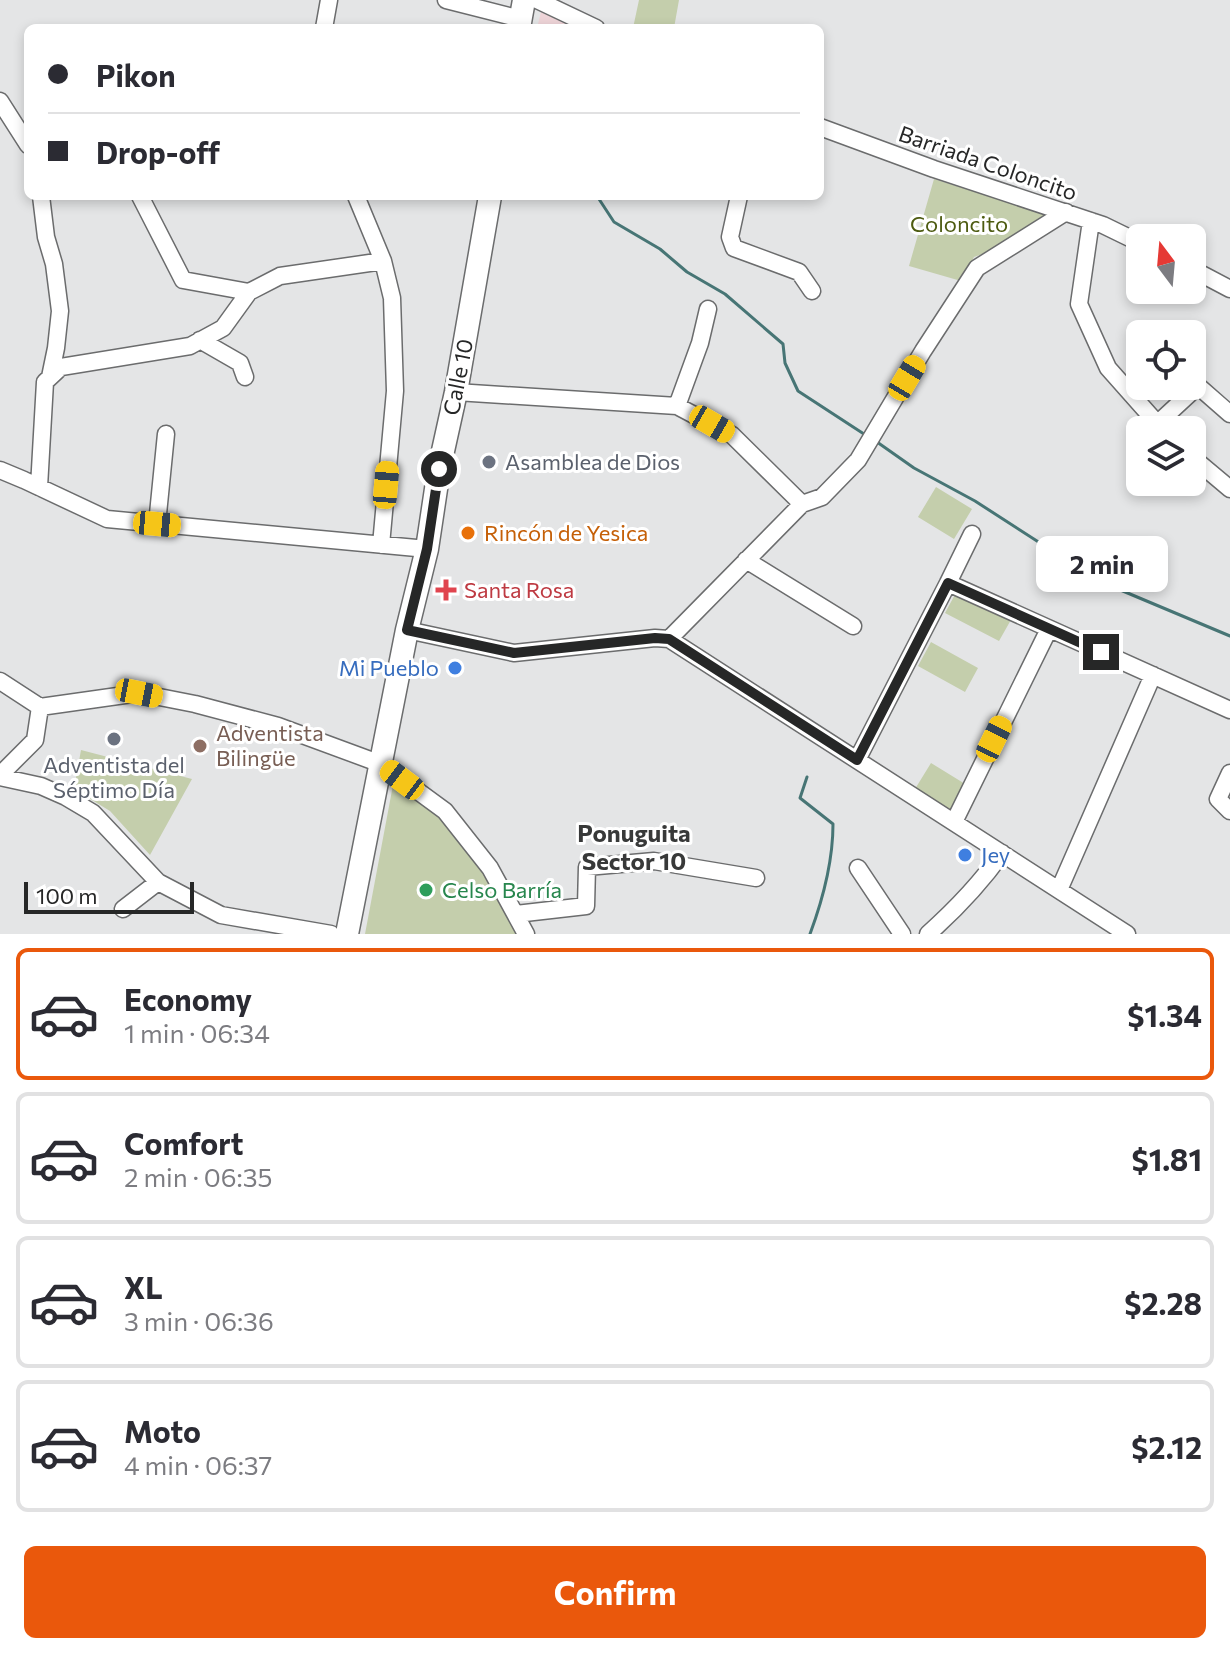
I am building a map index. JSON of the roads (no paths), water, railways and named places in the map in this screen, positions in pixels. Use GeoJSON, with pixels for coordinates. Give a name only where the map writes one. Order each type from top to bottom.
{"type":"FeatureCollection","features":[{"type":"Feature","properties":{"kind":"main road","name":"Calle 10"},"geometry":{"type":"LineString","coordinates":[[347,934],[407,630],[427,549],[489,200]]}},
{"type":"Feature","properties":{"kind":"street"},"geometry":{"type":"LineString","coordinates":[[325,24],[329,0]]}},
{"type":"Feature","properties":{"kind":"street"},"geometry":{"type":"LineString","coordinates":[[446,0],[521,16]]}},
{"type":"Feature","properties":{"kind":"street"},"geometry":{"type":"LineString","coordinates":[[537,0],[588,24]]}},
{"type":"Feature","properties":{"kind":"street"},"geometry":{"type":"LineString","coordinates":[[0,101],[24,139]]}},
{"type":"Feature","properties":{"kind":"street","name":"Barriada Coloncito"},"geometry":{"type":"LineString","coordinates":[[824,128],[1103,225],[1126,236]]}},
{"type":"Feature","properties":{"kind":"street"},"geometry":{"type":"LineString","coordinates":[[41,200],[60,311],[50,377]]}},
{"type":"Feature","properties":{"kind":"street"},"geometry":{"type":"LineString","coordinates":[[142,200],[183,280],[249,292]]}},
{"type":"Feature","properties":{"kind":"street"},"geometry":{"type":"LineString","coordinates":[[358,200],[383,261],[392,298],[395,391],[381,545]]}},
{"type":"Feature","properties":{"kind":"street"},"geometry":{"type":"LineString","coordinates":[[738,200],[730,237],[734,248],[799,272],[812,291]]}},
{"type":"Feature","properties":{"kind":"street"},"geometry":{"type":"LineString","coordinates":[[669,639],[802,504],[822,497],[858,460],[977,268],[1066,212]]}},
{"type":"Feature","properties":{"kind":"street"},"geometry":{"type":"LineString","coordinates":[[1091,221],[1079,304],[1108,368],[1150,416]]}},
{"type":"Feature","properties":{"kind":"street"},"geometry":{"type":"LineString","coordinates":[[39,487],[45,382],[61,367],[190,346],[223,328],[249,292],[280,276],[383,261]]}},
{"type":"Feature","properties":{"kind":"street"},"geometry":{"type":"LineString","coordinates":[[1206,276],[1230,289]]}},
{"type":"Feature","properties":{"kind":"street"},"geometry":{"type":"LineString","coordinates":[[677,406],[700,343],[708,309]]}},
{"type":"Feature","properties":{"kind":"street"},"geometry":{"type":"LineString","coordinates":[[200,340],[240,363],[245,377]]}},
{"type":"Feature","properties":{"kind":"street"},"geometry":{"type":"LineString","coordinates":[[1170,416],[1198,386],[1230,414]]}},
{"type":"Feature","properties":{"kind":"street"},"geometry":{"type":"LineString","coordinates":[[456,392],[677,406],[732,435],[802,504]]}},
{"type":"Feature","properties":{"kind":"street"},"geometry":{"type":"LineString","coordinates":[[157,524],[166,434]]}},
{"type":"Feature","properties":{"kind":"street"},"geometry":{"type":"LineString","coordinates":[[1206,469],[1230,489]]}},
{"type":"Feature","properties":{"kind":"street"},"geometry":{"type":"LineString","coordinates":[[0,470],[107,519],[427,549]]}},
{"type":"Feature","properties":{"kind":"street"},"geometry":{"type":"LineString","coordinates":[[857,760],[972,534]]}},
{"type":"Feature","properties":{"kind":"street"},"geometry":{"type":"LineString","coordinates":[[746,560],[853,626]]}},
{"type":"Feature","properties":{"kind":"street"},"geometry":{"type":"LineString","coordinates":[[948,583],[1230,710]]}},
{"type":"Feature","properties":{"kind":"street"},"geometry":{"type":"LineString","coordinates":[[954,822],[1049,629]]}},
{"type":"Feature","properties":{"kind":"street"},"geometry":{"type":"LineString","coordinates":[[407,630],[514,653],[669,639],[1127,934]]}},
{"type":"Feature","properties":{"kind":"street"},"geometry":{"type":"LineString","coordinates":[[1059,890],[1153,675]]}},
{"type":"Feature","properties":{"kind":"street"},"geometry":{"type":"LineString","coordinates":[[0,681],[40,707],[139,693],[195,704],[278,726],[381,764],[445,811],[490,868],[526,934]]}},
{"type":"Feature","properties":{"kind":"street"},"geometry":{"type":"LineString","coordinates":[[0,776],[35,740],[40,707]]}},
{"type":"Feature","properties":{"kind":"street"},"geometry":{"type":"LineString","coordinates":[[1230,773],[1218,799],[1230,811]]}},
{"type":"Feature","properties":{"kind":"street"},"geometry":{"type":"LineString","coordinates":[[0,776],[41,786],[93,813],[158,882],[221,915],[331,934]]}},
{"type":"Feature","properties":{"kind":"street"},"geometry":{"type":"LineString","coordinates":[[928,934],[964,902],[1002,853]]}},
{"type":"Feature","properties":{"kind":"street"},"geometry":{"type":"LineString","coordinates":[[516,914],[586,906],[587,867],[654,861],[756,878]]}},
{"type":"Feature","properties":{"kind":"street"},"geometry":{"type":"LineString","coordinates":[[858,868],[902,934]]}},
{"type":"Feature","properties":{"kind":"street"},"geometry":{"type":"LineString","coordinates":[[123,909],[158,882]]}},
{"type":"Feature","properties":{"kind":"waterway"},"geometry":{"type":"LineString","coordinates":[[600,200],[614,222],[725,294],[783,344],[785,363],[798,391],[867,436]]}},
{"type":"Feature","properties":{"kind":"waterway"},"geometry":{"type":"LineString","coordinates":[[877,442],[914,468],[975,501],[1099,581],[1230,636]]}},
{"type":"Feature","properties":{"kind":"waterway"},"geometry":{"type":"LineString","coordinates":[[807,777],[800,798],[833,824],[826,880],[810,934]]}},
{"type":"Feature","properties":{"kind":"place","name":"Asamblea de Dios"},"geometry":{"type":"Point","coordinates":[489,462]}},
{"type":"Feature","properties":{"kind":"place","name":"Rincón de Yesica"},"geometry":{"type":"Point","coordinates":[468,533]}},
{"type":"Feature","properties":{"kind":"place","name":"Santa Rosa"},"geometry":{"type":"Point","coordinates":[446,590]}},
{"type":"Feature","properties":{"kind":"place","name":"Mi Pueblo"},"geometry":{"type":"Point","coordinates":[455,668]}},
{"type":"Feature","properties":{"kind":"place","name":"Adventista del Séptimo Día"},"geometry":{"type":"Point","coordinates":[114,739]}},
{"type":"Feature","properties":{"kind":"place","name":"Adventista Bilingüe"},"geometry":{"type":"Point","coordinates":[200,746]}},
{"type":"Feature","properties":{"kind":"place","name":"Jey"},"geometry":{"type":"Point","coordinates":[965,855]}},
{"type":"Feature","properties":{"kind":"place","name":"Celso Barría"},"geometry":{"type":"Point","coordinates":[426,890]}},
{"type":"Feature","properties":{"kind":"district","name":"Ponuguita Sector 10"},"geometry":{"type":"Point","coordinates":[634,848]}},
{"type":"Feature","properties":{"kind":"park label","name":"Coloncito"},"geometry":{"type":"Point","coordinates":[959,224]}}]}
